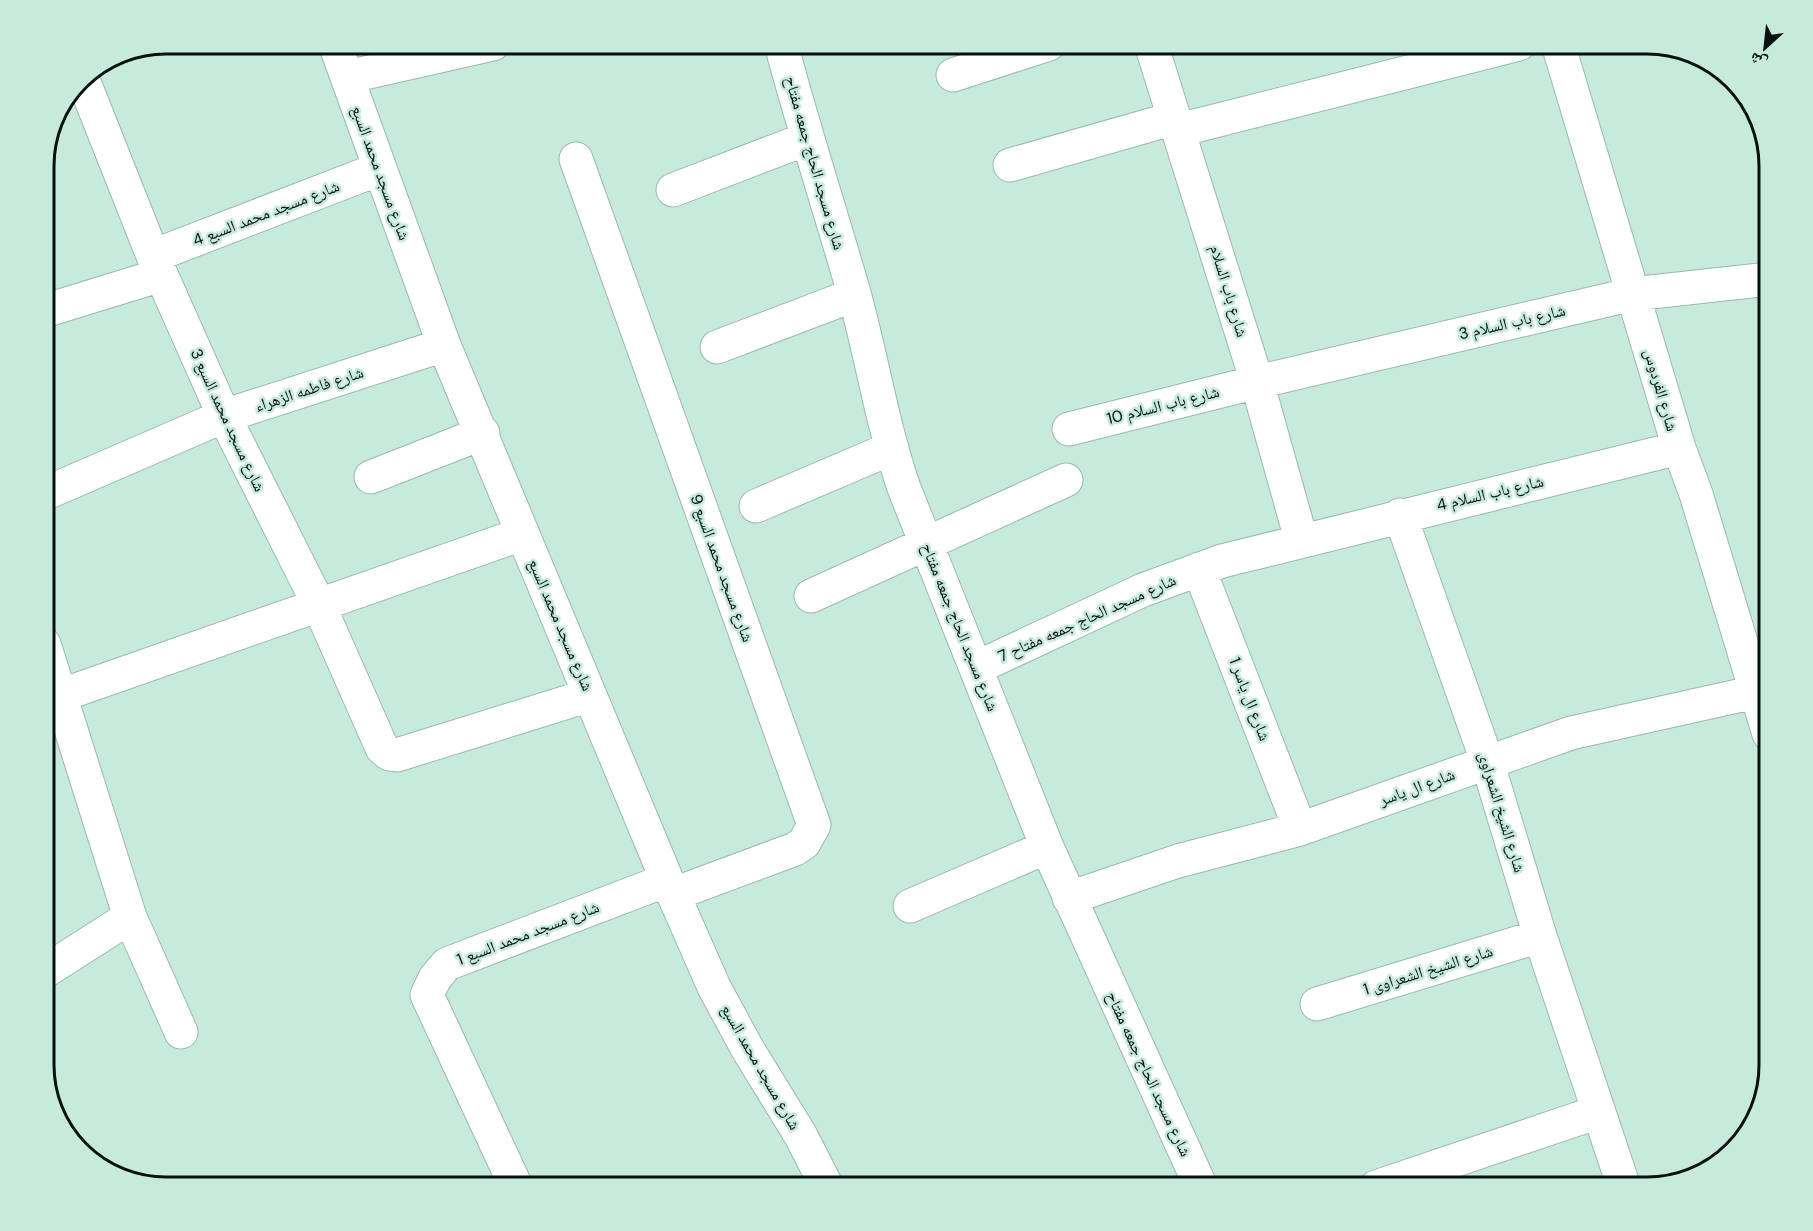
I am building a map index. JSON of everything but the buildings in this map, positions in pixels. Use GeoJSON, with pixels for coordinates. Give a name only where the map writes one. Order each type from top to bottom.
{"type":"FeatureCollection","features":[{"type":"Feature","properties":{"kind":"street","name":"شارع مسجد محمد السبع"},"geometry":{"type":"LineString","coordinates":[[339,54],[444,345],[483,433],[522,534],[670,887],[714,987],[747,1048],[801,1136],[822,1177]]}},
{"type":"Feature","properties":{"kind":"street"},"geometry":{"type":"LineString","coordinates":[[347,77],[447,54]]}},
{"type":"Feature","properties":{"kind":"street","name":"شارع مسجد الحاج جمعه مفتاح"},"geometry":{"type":"LineString","coordinates":[[784,54],[806,139],[854,295],[892,448],[926,543],[1047,847],[1196,1177]]}},
{"type":"Feature","properties":{"kind":"street"},"geometry":{"type":"LineString","coordinates":[[953,75],[1018,54]]}},
{"type":"Feature","properties":{"kind":"street","name":"شارع باب السلام"},"geometry":{"type":"LineString","coordinates":[[1154,54],[1257,382],[1301,539]]}},
{"type":"Feature","properties":{"kind":"street"},"geometry":{"type":"LineString","coordinates":[[1010,165],[1476,54]]}},
{"type":"Feature","properties":{"kind":"street","name":"شارع الفردوس"},"geometry":{"type":"LineString","coordinates":[[1561,54],[1679,448],[1759,678]]}},
{"type":"Feature","properties":{"kind":"street","name":"شارع مسجد محمد السبع 3"},"geometry":{"type":"LineString","coordinates":[[86,88],[157,265],[224,416],[318,603],[382,748],[389,754],[398,756],[591,695]]}},
{"type":"Feature","properties":{"kind":"street"},"geometry":{"type":"LineString","coordinates":[[673,190],[806,139]]}},
{"type":"Feature","properties":{"kind":"street","name":"شارع مسجد محمد السبع 9"},"geometry":{"type":"LineString","coordinates":[[576,159],[814,825],[804,843],[795,849],[670,887]]}},
{"type":"Feature","properties":{"kind":"street","name":"شارع مسجد محمد السبع 4"},"geometry":{"type":"LineString","coordinates":[[54,307],[379,169]]}},
{"type":"Feature","properties":{"kind":"street","name":"شارع باب السلام 3"},"geometry":{"type":"LineString","coordinates":[[1257,382],[1633,294],[1759,280]]}},
{"type":"Feature","properties":{"kind":"street"},"geometry":{"type":"LineString","coordinates":[[717,347],[854,295]]}},
{"type":"Feature","properties":{"kind":"street","name":"شارع فاطمه الزهراء"},"geometry":{"type":"LineString","coordinates":[[54,490],[224,416],[444,345]]}},
{"type":"Feature","properties":{"kind":"street","name":"شارع باب السلام 10"},"geometry":{"type":"LineString","coordinates":[[1069,429],[1257,382]]}},
{"type":"Feature","properties":{"kind":"street"},"geometry":{"type":"LineString","coordinates":[[371,477],[483,433]]}},
{"type":"Feature","properties":{"kind":"street"},"geometry":{"type":"LineString","coordinates":[[756,506],[892,448]]}},
{"type":"Feature","properties":{"kind":"street","name":"شارع باب السلام 4"},"geometry":{"type":"LineString","coordinates":[[1301,539],[1679,448]]}},
{"type":"Feature","properties":{"kind":"street"},"geometry":{"type":"LineString","coordinates":[[811,596],[1066,480]]}},
{"type":"Feature","properties":{"kind":"street","name":"شارع الشيخ الشعراوى"},"geometry":{"type":"LineString","coordinates":[[1400,515],[1487,761],[1540,936],[1620,1177]]}},
{"type":"Feature","properties":{"kind":"street"},"geometry":{"type":"LineString","coordinates":[[59,696],[318,603],[522,534]]}},
{"type":"Feature","properties":{"kind":"street","name":"شارع مسجد الحاج جمعه مفتاح 7"},"geometry":{"type":"LineString","coordinates":[[976,668],[1143,590],[1199,569],[1301,539]]}},
{"type":"Feature","properties":{"kind":"street","name":"شارع ال ياسر 1"},"geometry":{"type":"LineString","coordinates":[[1199,569],[1300,829]]}},
{"type":"Feature","properties":{"kind":"street"},"geometry":{"type":"LineString","coordinates":[[54,679],[130,917],[181,1032]]}},
{"type":"Feature","properties":{"kind":"street","name":"شارع ال ياسر"},"geometry":{"type":"LineString","coordinates":[[1069,898],[1178,861],[1300,829],[1571,733],[1759,691]]}},
{"type":"Feature","properties":{"kind":"street"},"geometry":{"type":"LineString","coordinates":[[910,906],[1047,847]]}},
{"type":"Feature","properties":{"kind":"street","name":"شارع مسجد محمد السبع 1"},"geometry":{"type":"LineString","coordinates":[[512,1177],[427,995],[435,978],[447,964],[670,887]]}},
{"type":"Feature","properties":{"kind":"street"},"geometry":{"type":"LineString","coordinates":[[54,966],[130,917]]}},
{"type":"Feature","properties":{"kind":"street","name":"شارع الشيخ الشعراوى 1"},"geometry":{"type":"LineString","coordinates":[[1317,1004],[1540,936]]}},
{"type":"Feature","properties":{"kind":"street"},"geometry":{"type":"LineString","coordinates":[[1408,1177],[1598,1112]]}}]}
